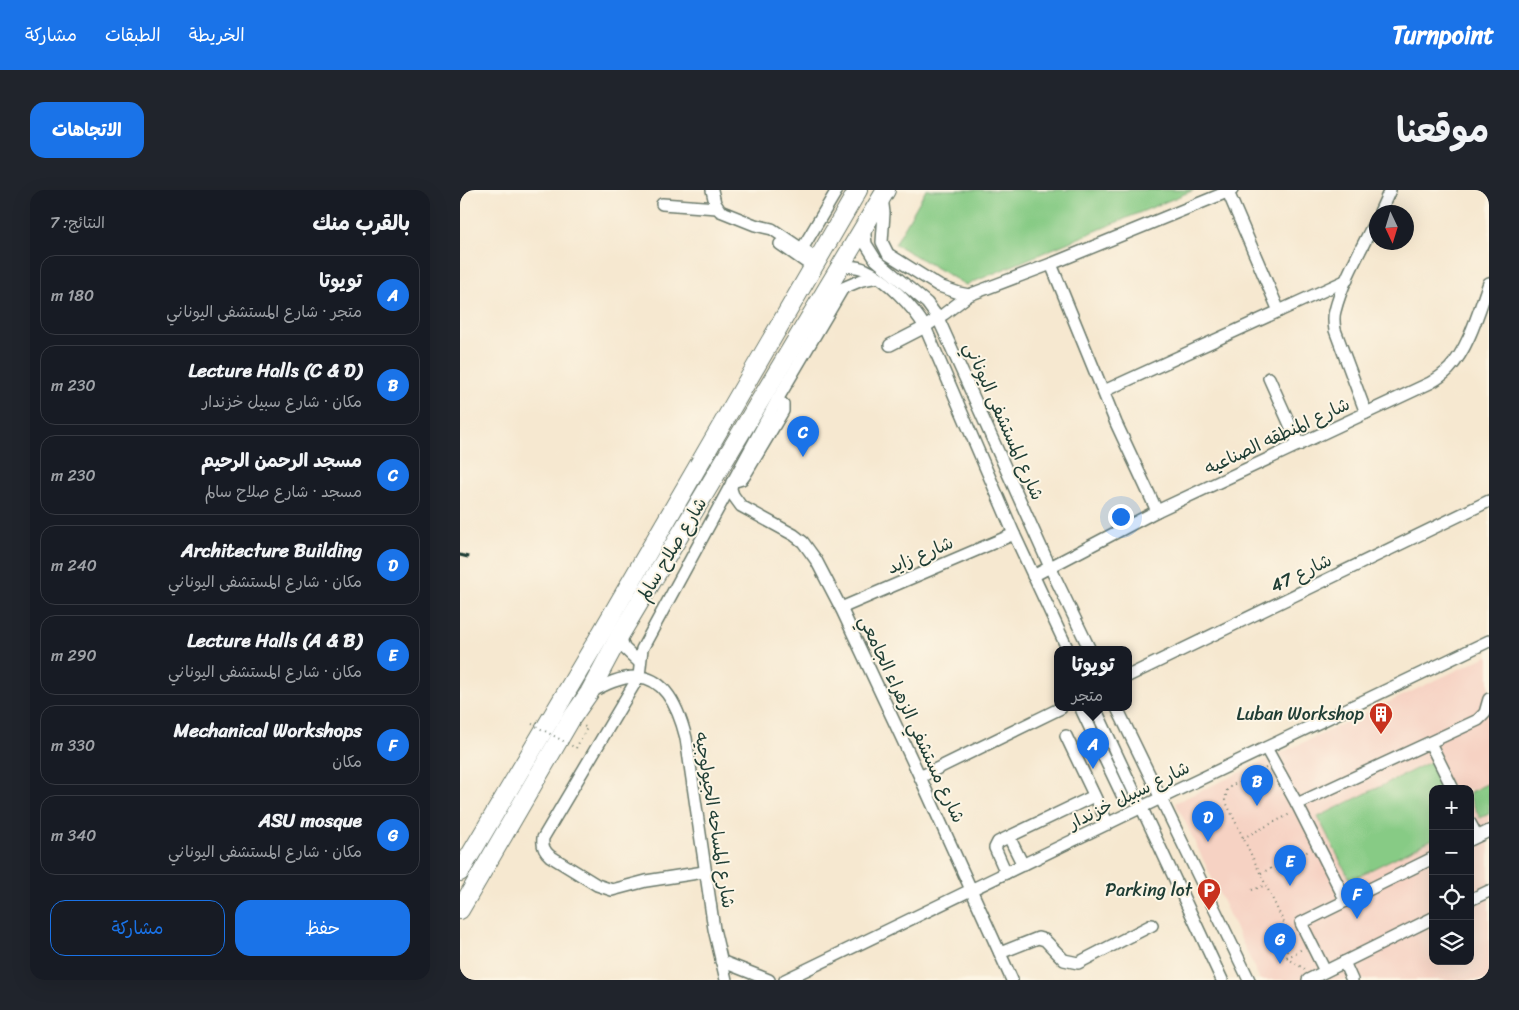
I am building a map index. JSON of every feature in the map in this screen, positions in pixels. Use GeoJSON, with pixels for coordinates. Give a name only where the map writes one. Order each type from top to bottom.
{"type":"FeatureCollection","features":[{"type":"Feature","properties":{"kind":"highway","name":"شارع صلاح سالم"},"geometry":{"type":"LineString","coordinates":[[460,872],[596,642],[858,190]]}},
{"type":"Feature","properties":{"kind":"highway","name":"شارع صلاح سالم"},"geometry":{"type":"LineString","coordinates":[[460,910],[571,719],[589,693],[620,635],[884,194]]}},
{"type":"Feature","properties":{"kind":"street"},"geometry":{"type":"LineString","coordinates":[[712,190],[717,208],[724,214],[772,229],[819,258]]}},
{"type":"Feature","properties":{"kind":"street"},"geometry":{"type":"LineString","coordinates":[[802,249],[836,190]]}},
{"type":"Feature","properties":{"kind":"street"},"geometry":{"type":"LineString","coordinates":[[1383,205],[1390,190]]}},
{"type":"Feature","properties":{"kind":"street"},"geometry":{"type":"LineString","coordinates":[[890,344],[925,327],[969,294],[1052,264],[1230,191],[1279,310]]}},
{"type":"Feature","properties":{"kind":"street"},"geometry":{"type":"LineString","coordinates":[[884,194],[882,242],[888,254],[939,286],[959,293],[969,294]]}},
{"type":"Feature","properties":{"kind":"street"},"geometry":{"type":"LineString","coordinates":[[662,204],[717,208]]}},
{"type":"Feature","properties":{"kind":"street"},"geometry":{"type":"LineString","coordinates":[[755,225],[819,258]]}},
{"type":"Feature","properties":{"kind":"street","name":"شارع المستشفى اليوناني"},"geometry":{"type":"LineString","coordinates":[[864,226],[866,244],[876,260],[927,303],[938,318],[1050,567],[1088,646]]}},
{"type":"Feature","properties":{"kind":"street"},"geometry":{"type":"LineString","coordinates":[[1366,413],[1335,330],[1334,312],[1369,234]]}},
{"type":"Feature","properties":{"kind":"street"},"geometry":{"type":"LineString","coordinates":[[809,237],[819,258]]}},
{"type":"Feature","properties":{"kind":"street"},"geometry":{"type":"LineString","coordinates":[[1052,264],[1131,457],[1157,511]]}},
{"type":"Feature","properties":{"kind":"street","name":"شارع المستشفى اليوناني"},"geometry":{"type":"LineString","coordinates":[[840,267],[857,267],[878,277],[908,304],[925,327],[1014,534],[1066,646]]}},
{"type":"Feature","properties":{"kind":"street"},"geometry":{"type":"LineString","coordinates":[[704,872],[646,881],[612,890],[597,885],[550,856],[542,845],[543,838],[639,676],[642,649],[777,400],[842,288],[862,280],[878,277]]}},
{"type":"Feature","properties":{"kind":"street"},"geometry":{"type":"LineString","coordinates":[[1104,390],[1347,280]]}},
{"type":"Feature","properties":{"kind":"street","name":"شارع المنطقه الصناعيه"},"geometry":{"type":"LineString","coordinates":[[1033,576],[1157,511],[1441,377],[1457,358],[1469,335],[1489,283]]}},
{"type":"Feature","properties":{"kind":"street"},"geometry":{"type":"LineString","coordinates":[[1269,378],[1299,445]]}},
{"type":"Feature","properties":{"kind":"street"},"geometry":{"type":"LineString","coordinates":[[732,482],[731,489],[733,495],[741,506]]}},
{"type":"Feature","properties":{"kind":"street","name":"شارع 47"},"geometry":{"type":"LineString","coordinates":[[1132,674],[1489,501]]}},
{"type":"Feature","properties":{"kind":"street"},"geometry":{"type":"LineString","coordinates":[[714,518],[718,513],[729,507],[741,506]]}},
{"type":"Feature","properties":{"kind":"street","name":"شارع مستشفي الزهراء الجامعي"},"geometry":{"type":"LineString","coordinates":[[741,506],[794,535],[803,542],[816,560],[841,608],[920,777],[1012,980]]}},
{"type":"Feature","properties":{"kind":"street","name":"شارع زايد"},"geometry":{"type":"LineString","coordinates":[[841,608],[1014,534]]}},
{"type":"Feature","properties":{"kind":"street"},"geometry":{"type":"LineString","coordinates":[[620,635],[624,648],[640,663]]}},
{"type":"Feature","properties":{"kind":"street","name":"شارع سبيل خزندار"},"geometry":{"type":"LineString","coordinates":[[784,980],[1489,642]]}},
{"type":"Feature","properties":{"kind":"street"},"geometry":{"type":"LineString","coordinates":[[589,693],[615,681],[639,676]]}},
{"type":"Feature","properties":{"kind":"street","name":"شارع المساحه الجيولوجيه"},"geometry":{"type":"LineString","coordinates":[[639,676],[650,680],[663,689],[673,703],[681,720],[688,754],[704,872],[726,980]]}},
{"type":"Feature","properties":{"kind":"street"},"geometry":{"type":"LineString","coordinates":[[1298,807],[1482,717],[1489,699]]}},
{"type":"Feature","properties":{"kind":"street"},"geometry":{"type":"LineString","coordinates":[[920,777],[1055,711]]}},
{"type":"Feature","properties":{"kind":"street"},"geometry":{"type":"LineString","coordinates":[[1082,711],[1122,795]]}},
{"type":"Feature","properties":{"kind":"street"},"geometry":{"type":"LineString","coordinates":[[1096,711],[1222,980]]}},
{"type":"Feature","properties":{"kind":"street"},"geometry":{"type":"LineString","coordinates":[[1118,711],[1249,980]]}},
{"type":"Feature","properties":{"kind":"street"},"geometry":{"type":"LineString","coordinates":[[1066,736],[1108,824]]}},
{"type":"Feature","properties":{"kind":"street"},"geometry":{"type":"LineString","coordinates":[[1430,743],[1451,785]]}},
{"type":"Feature","properties":{"kind":"street"},"geometry":{"type":"LineString","coordinates":[[1102,753],[1113,747]]}},
{"type":"Feature","properties":{"kind":"street"},"geometry":{"type":"LineString","coordinates":[[1266,748],[1346,901]]}},
{"type":"Feature","properties":{"kind":"street"},"geometry":{"type":"LineString","coordinates":[[1006,873],[995,848],[998,842],[1094,796]]}},
{"type":"Feature","properties":{"kind":"street"},"geometry":{"type":"LineString","coordinates":[[1474,838],[1489,831]]}},
{"type":"Feature","properties":{"kind":"street"},"geometry":{"type":"LineString","coordinates":[[1009,837],[1023,865]]}},
{"type":"Feature","properties":{"kind":"street"},"geometry":{"type":"LineString","coordinates":[[1429,860],[1301,923],[1311,943],[1316,976],[1429,920]]}},
{"type":"Feature","properties":{"kind":"street"},"geometry":{"type":"LineString","coordinates":[[1474,898],[1489,891]]}},
{"type":"Feature","properties":{"kind":"street"},"geometry":{"type":"LineString","coordinates":[[1000,953],[1038,938],[1045,940],[1064,960],[1078,963],[1152,925]]}},
{"type":"Feature","properties":{"kind":"street"},"geometry":{"type":"LineString","coordinates":[[722,961],[769,980]]}},
{"type":"Feature","properties":{"kind":"street"},"geometry":{"type":"LineString","coordinates":[[1344,962],[1352,980]]}},
{"type":"Feature","properties":{"kind":"path"},"geometry":{"type":"LineString","coordinates":[[532,724],[576,748],[587,728]]}},
{"type":"Feature","properties":{"kind":"path"},"geometry":{"type":"LineString","coordinates":[[1274,764],[1231,786],[1227,790],[1225,800],[1287,929],[1287,958]]}},
{"type":"Feature","properties":{"kind":"path"},"geometry":{"type":"LineString","coordinates":[[1243,838],[1298,807]]}},
{"type":"Feature","properties":{"kind":"path"},"geometry":{"type":"LineString","coordinates":[[1261,874],[1318,847]]}},
{"type":"Feature","properties":{"kind":"path"},"geometry":{"type":"LineString","coordinates":[[1252,890],[1266,885]]}},
{"type":"Feature","properties":{"kind":"path"},"geometry":{"type":"LineString","coordinates":[[1287,958],[1311,943]]}},
{"type":"Feature","properties":{"kind":"path"},"geometry":{"type":"LineString","coordinates":[[1287,958],[1316,976]]}},
{"type":"Feature","properties":{"kind":"shaded area"},"geometry":{"type":"Polygon","coordinates":[[[1489,655],[1489,980],[1260,980],[1175,803],[1489,655]]]}},
{"type":"Feature","properties":{"kind":"green space"},"geometry":{"type":"Polygon","coordinates":[[[926,190],[1194,190],[966,285],[895,244],[926,190]]]}},
{"type":"Feature","properties":{"kind":"green space"},"geometry":{"type":"Polygon","coordinates":[[[1432,761],[1444,785],[1429,785],[1429,841],[1350,880],[1318,817],[1432,761]]]}},
{"type":"Feature","properties":{"kind":"green space"},"geometry":{"type":"Polygon","coordinates":[[[1489,783],[1489,814],[1480,818],[1474,806],[1474,790],[1489,783]]]}},
{"type":"Feature","properties":{"kind":"railway"},"geometry":{"type":"LineString","coordinates":[[460,555],[468,557]]}},
{"type":"Feature","properties":{"kind":"place","name":"مسجد الرحمن الرحيم"},"geometry":{"type":"Point","coordinates":[803,457]}},
{"type":"Feature","properties":{"kind":"place","name":"Luban Workshop"},"geometry":{"type":"Point","coordinates":[1381,735]}},
{"type":"Feature","properties":{"kind":"place","name":"تويوتا"},"geometry":{"type":"Point","coordinates":[1093,769]}},
{"type":"Feature","properties":{"kind":"place","name":"Lecture Halls (C & D)"},"geometry":{"type":"Point","coordinates":[1257,806]}},
{"type":"Feature","properties":{"kind":"place","name":"Architecture Building"},"geometry":{"type":"Point","coordinates":[1208,842]}},
{"type":"Feature","properties":{"kind":"place","name":"Lecture Halls (A & B)"},"geometry":{"type":"Point","coordinates":[1290,886]}},
{"type":"Feature","properties":{"kind":"place","name":"Parking lot"},"geometry":{"type":"Point","coordinates":[1209,911]}},
{"type":"Feature","properties":{"kind":"place","name":"Mechanical Workshops"},"geometry":{"type":"Point","coordinates":[1357,919]}},
{"type":"Feature","properties":{"kind":"place","name":"ASU mosque"},"geometry":{"type":"Point","coordinates":[1280,964]}}]}
